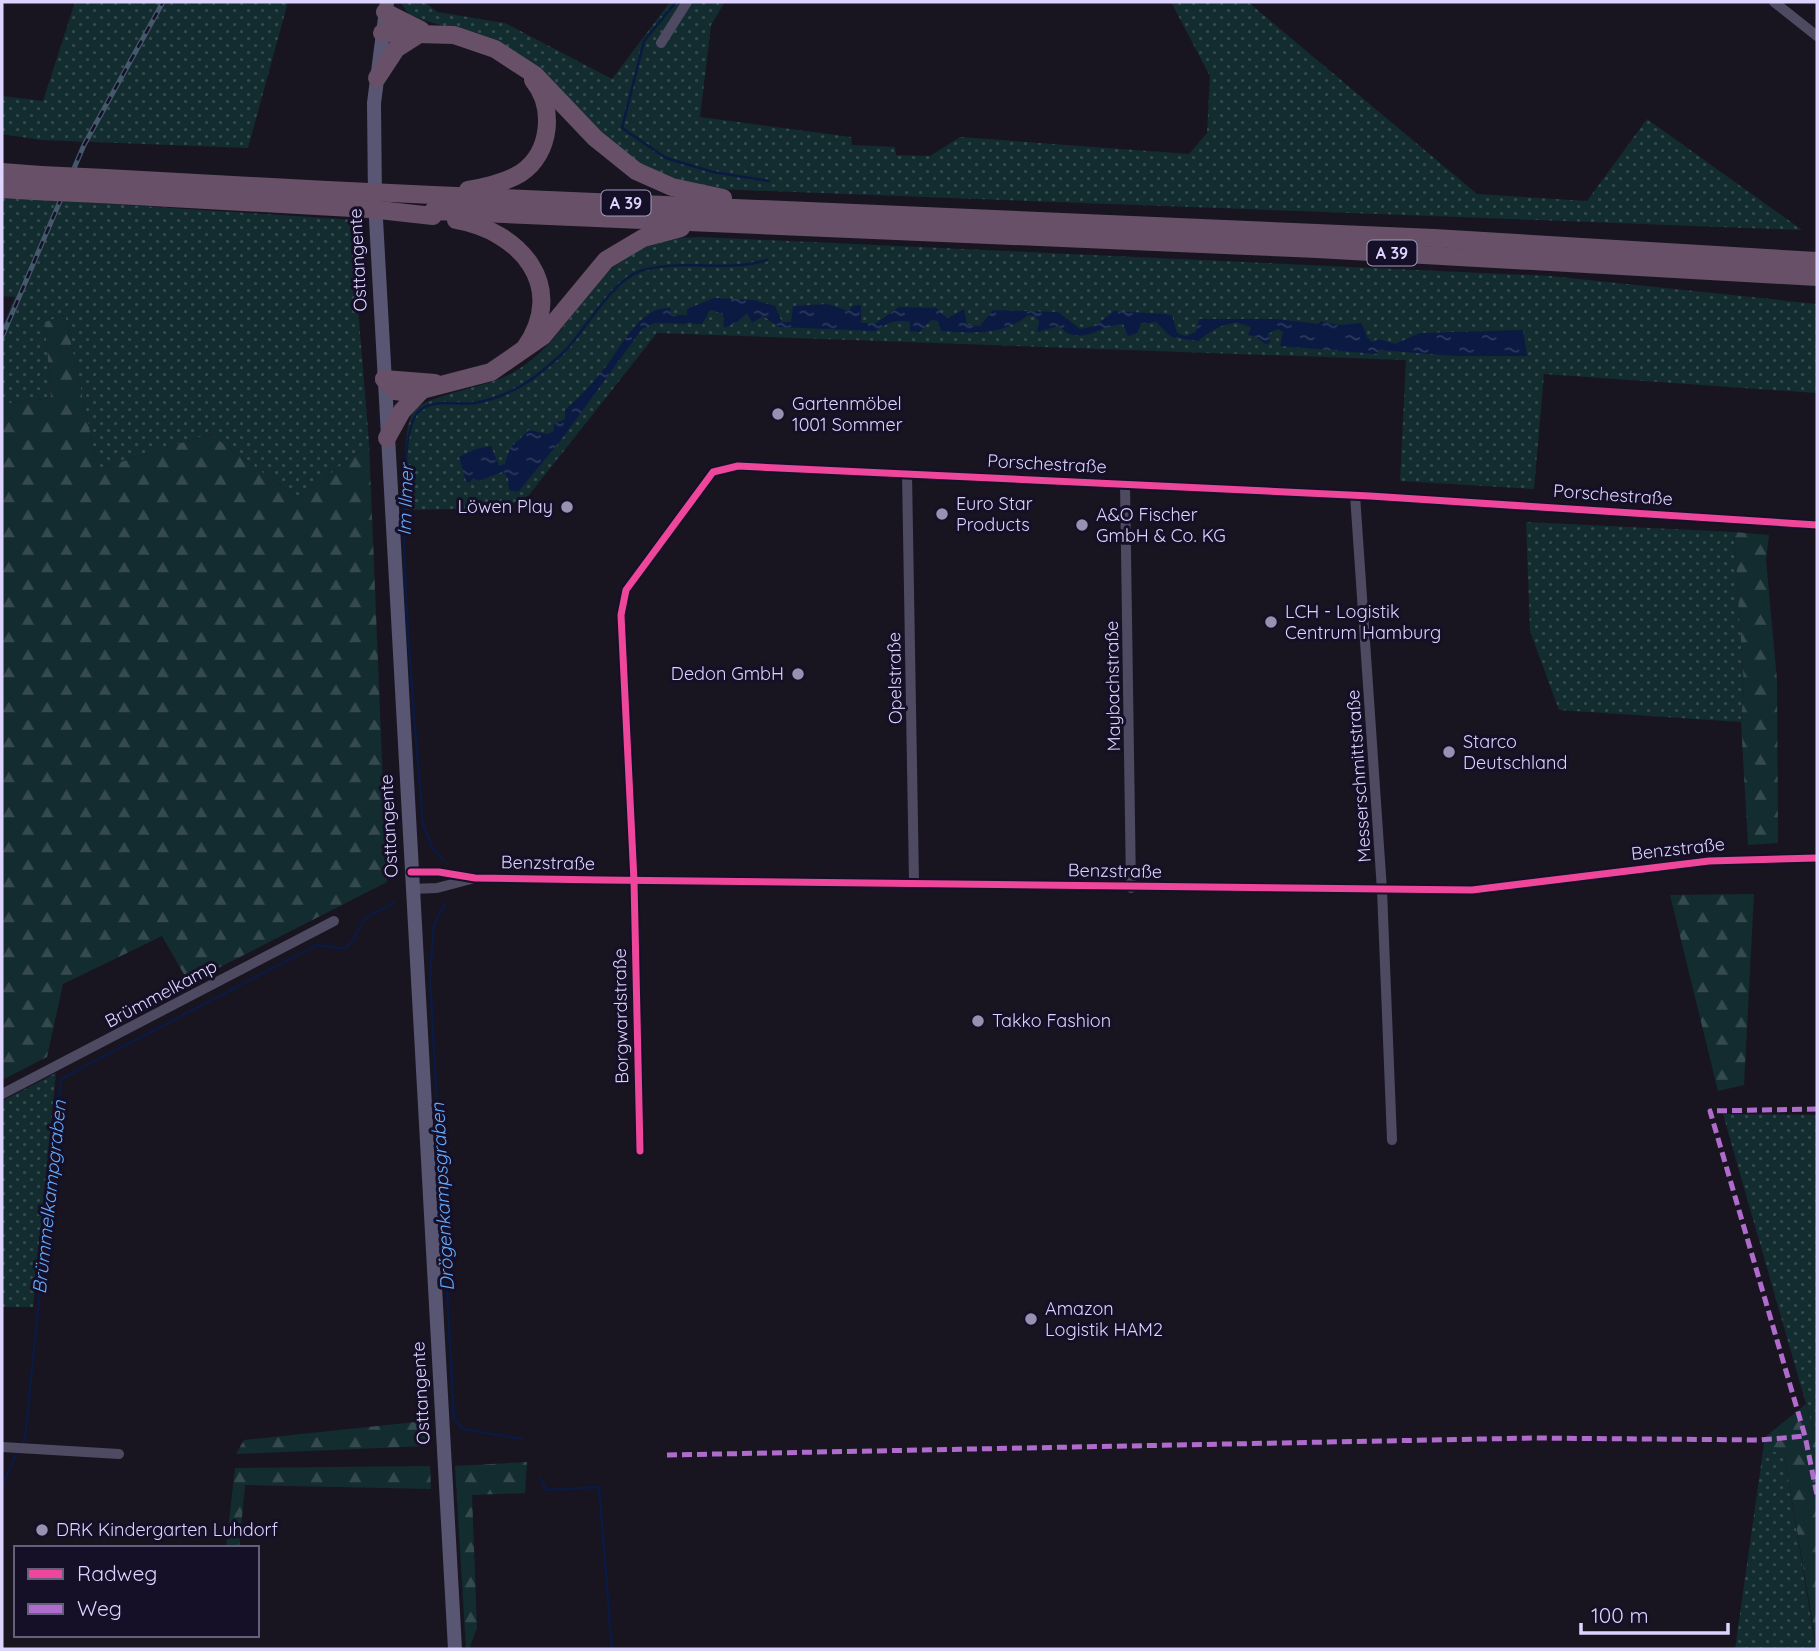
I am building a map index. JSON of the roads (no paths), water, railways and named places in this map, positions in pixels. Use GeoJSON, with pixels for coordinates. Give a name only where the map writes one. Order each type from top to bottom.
{"type":"FeatureCollection","features":[{"type":"Feature","properties":{"kind":"highway"},"geometry":{"type":"LineString","coordinates":[[386,7],[424,31]]}},
{"type":"Feature","properties":{"kind":"highway"},"geometry":{"type":"LineString","coordinates":[[377,78],[396,49],[424,31]]}},
{"type":"Feature","properties":{"kind":"highway"},"geometry":{"type":"LineString","coordinates":[[382,33],[424,31],[475,40],[513,60],[549,87],[595,138],[636,171],[672,187],[707,196],[819,211]]}},
{"type":"Feature","properties":{"kind":"highway"},"geometry":{"type":"LineString","coordinates":[[433,207],[523,172],[537,154],[546,134],[547,107],[538,87],[513,60]]}},
{"type":"Feature","properties":{"kind":"highway","name":"A 39"},"geometry":{"type":"LineString","coordinates":[[2,172],[37,183]]}},
{"type":"Feature","properties":{"kind":"highway","name":"A 39"},"geometry":{"type":"LineString","coordinates":[[2,189],[37,183],[102,186],[716,223],[1317,249],[1817,277]]}},
{"type":"Feature","properties":{"kind":"highway","name":"A 39"},"geometry":{"type":"LineString","coordinates":[[327,198],[370,209],[433,207],[819,211],[1446,238],[1817,261]]}},
{"type":"Feature","properties":{"kind":"highway"},"geometry":{"type":"LineString","coordinates":[[433,207],[496,233],[511,242],[528,258],[537,277],[541,301],[533,332],[521,354]]}},
{"type":"Feature","properties":{"kind":"highway"},"geometry":{"type":"LineString","coordinates":[[384,379],[399,393],[420,392],[484,375],[521,354],[554,325],[592,274],[621,248],[667,230],[716,223]]}},
{"type":"Feature","properties":{"kind":"highway"},"geometry":{"type":"LineString","coordinates":[[384,379],[445,385]]}},
{"type":"Feature","properties":{"kind":"highway"},"geometry":{"type":"LineString","coordinates":[[387,438],[401,411],[420,392]]}},
{"type":"Feature","properties":{"kind":"street"},"geometry":{"type":"LineString","coordinates":[[661,43],[687,2]]}},
{"type":"Feature","properties":{"kind":"street"},"geometry":{"type":"LineString","coordinates":[[1774,2],[1817,36]]}},
{"type":"Feature","properties":{"kind":"street","name":"Osttangente"},"geometry":{"type":"LineString","coordinates":[[386,7],[377,78],[374,177],[456,1649]]}},
{"type":"Feature","properties":{"kind":"street","name":"Porschestraße"},"geometry":{"type":"LineString","coordinates":[[634,881],[621,615],[626,590],[713,472],[738,466],[1355,495],[1817,525]]}},
{"type":"Feature","properties":{"kind":"street","name":"Opelstraße"},"geometry":{"type":"LineString","coordinates":[[907,474],[914,882]]}},
{"type":"Feature","properties":{"kind":"street","name":"Maybachstraße"},"geometry":{"type":"LineString","coordinates":[[1125,484],[1131,888]]}},
{"type":"Feature","properties":{"kind":"street","name":"Messerschmittstraße"},"geometry":{"type":"LineString","coordinates":[[1355,495],[1382,890],[1392,1140]]}},
{"type":"Feature","properties":{"kind":"street","name":"Benzstraße"},"geometry":{"type":"LineString","coordinates":[[411,872],[439,872],[475,878],[634,881],[1492,890],[1696,862],[1817,858]]}},
{"type":"Feature","properties":{"kind":"street","name":"Benzstraße"},"geometry":{"type":"LineString","coordinates":[[412,889],[437,888],[475,878]]}},
{"type":"Feature","properties":{"kind":"street","name":"Borgwardstraße"},"geometry":{"type":"LineString","coordinates":[[634,881],[640,1151]]}},
{"type":"Feature","properties":{"kind":"street","name":"Brümmelkamp"},"geometry":{"type":"LineString","coordinates":[[2,1094],[334,921]]}},
{"type":"Feature","properties":{"kind":"street"},"geometry":{"type":"LineString","coordinates":[[2,1447],[119,1454]]}},
{"type":"Feature","properties":{"kind":"water"},"geometry":{"type":"Polygon","coordinates":[[[714,298],[754,300],[775,306],[782,322],[791,322],[793,306],[827,304],[849,311],[852,306],[861,305],[861,323],[876,323],[899,307],[936,308],[948,318],[964,309],[967,325],[980,326],[993,310],[1058,312],[1080,329],[1095,326],[1114,311],[1164,314],[1172,315],[1177,333],[1186,336],[1196,332],[1199,319],[1277,319],[1318,324],[1321,321],[1338,325],[1362,323],[1372,342],[1379,339],[1395,344],[1420,333],[1523,330],[1527,356],[1455,356],[1379,350],[1377,354],[1280,346],[1283,332],[1278,329],[1268,334],[1270,343],[1265,344],[1257,337],[1248,335],[1251,328],[1237,323],[1217,328],[1198,341],[1171,337],[1156,322],[1141,324],[1137,333],[1128,336],[1123,324],[1083,335],[1067,333],[1059,326],[1037,332],[1039,321],[1035,316],[1028,315],[1008,327],[987,332],[941,331],[938,321],[931,320],[920,332],[910,331],[910,322],[899,321],[875,331],[779,327],[763,316],[752,323],[747,313],[736,323],[724,328],[723,314],[710,310],[702,324],[654,323],[642,329],[561,440],[518,492],[509,490],[508,478],[502,472],[479,481],[473,478],[469,483],[466,481],[459,457],[491,446],[499,466],[505,464],[510,448],[529,430],[547,434],[554,431],[554,424],[565,419],[565,410],[594,381],[631,331],[649,314],[670,308],[671,315],[687,315],[687,309],[714,298]]]}},
{"type":"Feature","properties":{"kind":"waterway","name":"Im Ilmer"},"geometry":{"type":"LineString","coordinates":[[676,2],[644,41],[622,128],[666,158],[713,172],[769,181]]}},
{"type":"Feature","properties":{"kind":"waterway","name":"Im Ilmer"},"geometry":{"type":"LineString","coordinates":[[444,861],[432,847],[423,824],[407,608],[404,482],[409,437],[418,412],[438,403],[467,404],[490,399],[529,381],[565,351],[620,284],[640,271],[656,267],[752,264],[767,260]]}},
{"type":"Feature","properties":{"kind":"waterway","name":"Brümmelkampgraben"},"geometry":{"type":"LineString","coordinates":[[21,1446],[25,1439],[61,1079],[317,945],[345,949],[354,939],[363,920],[395,902]]}},
{"type":"Feature","properties":{"kind":"waterway","name":"Drögenkampsgraben"},"geometry":{"type":"LineString","coordinates":[[445,904],[434,925],[430,976],[454,1419],[463,1429],[522,1439]]}},
{"type":"Feature","properties":{"kind":"waterway","name":"Brümmelkampgraben"},"geometry":{"type":"LineString","coordinates":[[2,1487],[17,1452]]}},
{"type":"Feature","properties":{"kind":"waterway","name":"Drögenkampsgraben"},"geometry":{"type":"LineString","coordinates":[[540,1478],[546,1490],[599,1487],[612,1649]]}},
{"type":"Feature","properties":{"kind":"railway"},"geometry":{"type":"LineString","coordinates":[[2,337],[84,145],[163,2]]}},
{"type":"Feature","properties":{"kind":"place","name":"Gartenmöbel 1001 Sommer"},"geometry":{"type":"Point","coordinates":[778,414]}},
{"type":"Feature","properties":{"kind":"place","name":"Löwen Play"},"geometry":{"type":"Point","coordinates":[567,507]}},
{"type":"Feature","properties":{"kind":"place","name":"Euro Star Products"},"geometry":{"type":"Point","coordinates":[942,514]}},
{"type":"Feature","properties":{"kind":"place","name":"A&O Fischer GmbH & Co. KG"},"geometry":{"type":"Point","coordinates":[1082,525]}},
{"type":"Feature","properties":{"kind":"place","name":"LCH - Logistik Centrum Hamburg"},"geometry":{"type":"Point","coordinates":[1271,622]}},
{"type":"Feature","properties":{"kind":"place","name":"Dedon GmbH"},"geometry":{"type":"Point","coordinates":[798,674]}},
{"type":"Feature","properties":{"kind":"place","name":"Starco Deutschland"},"geometry":{"type":"Point","coordinates":[1449,752]}},
{"type":"Feature","properties":{"kind":"place","name":"Takko Fashion"},"geometry":{"type":"Point","coordinates":[978,1021]}},
{"type":"Feature","properties":{"kind":"place","name":"Amazon Logistik HAM2"},"geometry":{"type":"Point","coordinates":[1031,1319]}},
{"type":"Feature","properties":{"kind":"place","name":"DRK Kindergarten Luhdorf"},"geometry":{"type":"Point","coordinates":[42,1530]}}]}
